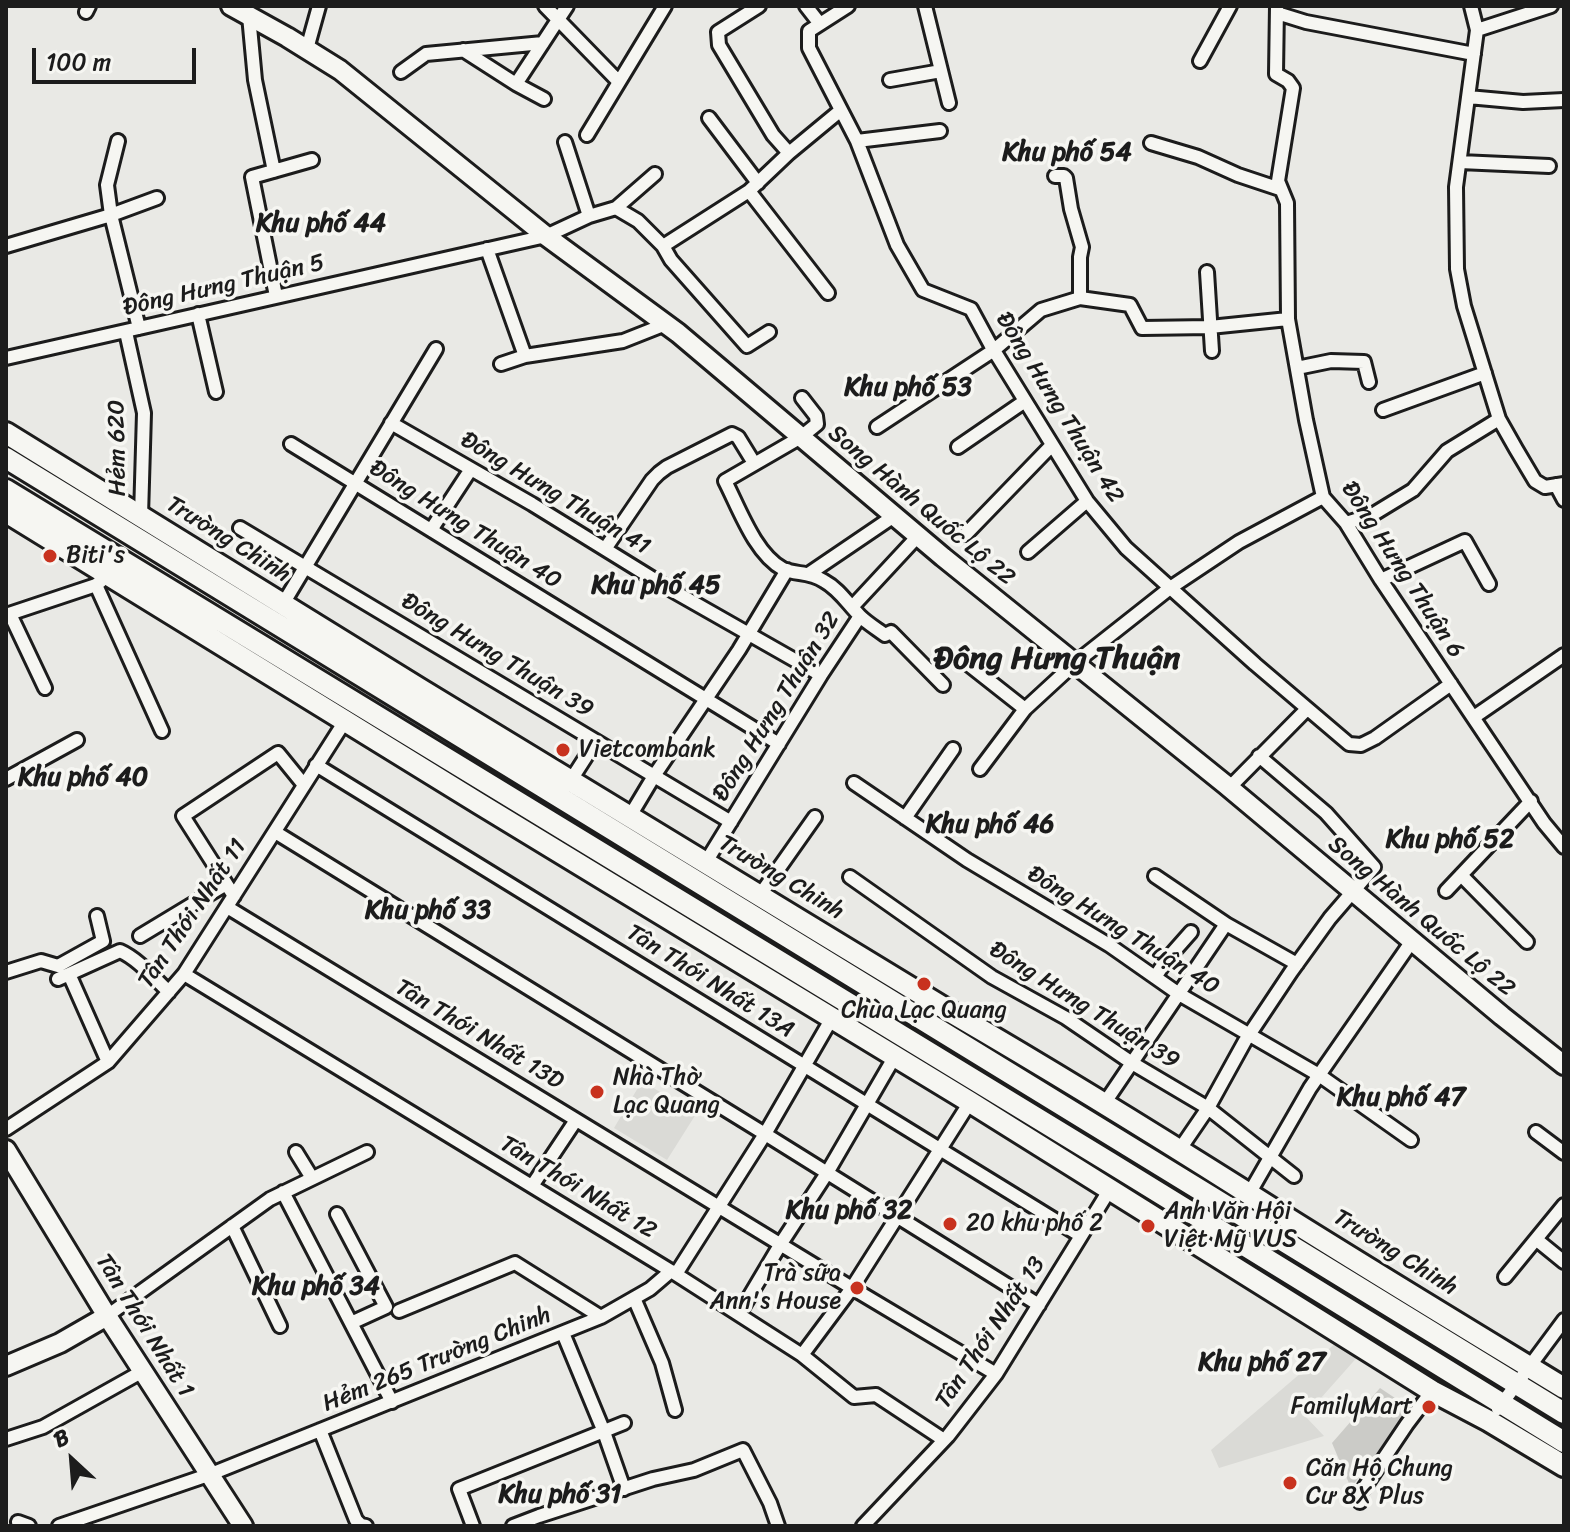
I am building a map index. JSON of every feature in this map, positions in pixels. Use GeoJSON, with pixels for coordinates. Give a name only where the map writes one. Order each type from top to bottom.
{"type":"FeatureCollection","features":[{"type":"Feature","properties":{"kind":"main road","name":"Trường Chinh"},"geometry":{"type":"LineString","coordinates":[[6,433],[726,875],[1180,1149],[1522,1375],[1564,1413]]}},
{"type":"Feature","properties":{"kind":"main road","name":"Trường Chinh"},"geometry":{"type":"LineString","coordinates":[[6,458],[715,894],[1522,1375],[1564,1388]]}},
{"type":"Feature","properties":{"kind":"main road"},"geometry":{"type":"LineString","coordinates":[[6,490],[696,923],[832,1018],[1432,1391],[1564,1466]]}},
{"type":"Feature","properties":{"kind":"main road"},"geometry":{"type":"LineString","coordinates":[[6,512],[102,580],[1109,1162],[1564,1442]]}},
{"type":"Feature","properties":{"kind":"main road"},"geometry":{"type":"LineString","coordinates":[[696,923],[726,875]]}},
{"type":"Feature","properties":{"kind":"street","name":"Song Hành Quốc Lộ 22"},"geometry":{"type":"LineString","coordinates":[[231,6],[340,70],[546,236],[666,324],[918,536],[1564,1065]]}},
{"type":"Feature","properties":{"kind":"street"},"geometry":{"type":"LineString","coordinates":[[307,49],[319,6]]}},
{"type":"Feature","properties":{"kind":"street"},"geometry":{"type":"LineString","coordinates":[[545,6],[619,82]]}},
{"type":"Feature","properties":{"kind":"street"},"geometry":{"type":"LineString","coordinates":[[516,84],[567,6]]}},
{"type":"Feature","properties":{"kind":"street"},"geometry":{"type":"LineString","coordinates":[[587,135],[665,6]]}},
{"type":"Feature","properties":{"kind":"street"},"geometry":{"type":"LineString","coordinates":[[759,6],[718,32],[719,45],[773,135],[789,153]]}},
{"type":"Feature","properties":{"kind":"street"},"geometry":{"type":"LineString","coordinates":[[806,6],[820,24],[848,6]]}},
{"type":"Feature","properties":{"kind":"street"},"geometry":{"type":"LineString","coordinates":[[925,6],[949,103]]}},
{"type":"Feature","properties":{"kind":"street"},"geometry":{"type":"LineString","coordinates":[[1200,61],[1230,6]]}},
{"type":"Feature","properties":{"kind":"street"},"geometry":{"type":"LineString","coordinates":[[1471,6],[1477,30],[1456,187],[1457,269],[1464,310],[1499,419],[1535,481],[1555,485],[1564,500]]}},
{"type":"Feature","properties":{"kind":"street"},"geometry":{"type":"LineString","coordinates":[[1477,30],[1551,6]]}},
{"type":"Feature","properties":{"kind":"street"},"geometry":{"type":"LineString","coordinates":[[1277,10],[1335,28],[1474,54]]}},
{"type":"Feature","properties":{"kind":"street","name":"Đông Hưng Thuận 6"},"geometry":{"type":"LineString","coordinates":[[1277,10],[1276,74],[1293,88],[1278,177],[1287,203],[1288,319],[1323,497],[1346,523],[1544,823],[1564,847]]}},
{"type":"Feature","properties":{"kind":"street"},"geometry":{"type":"LineString","coordinates":[[249,16],[255,80],[274,171]]}},
{"type":"Feature","properties":{"kind":"street","name":"Đông Hưng Thuận 42"},"geometry":{"type":"LineString","coordinates":[[820,24],[809,31],[809,48],[857,141],[897,245],[923,290],[971,309],[1087,501],[1126,548],[1349,744],[1361,745],[1375,738],[1451,684]]}},
{"type":"Feature","properties":{"kind":"street"},"geometry":{"type":"LineString","coordinates":[[401,72],[426,54],[543,43]]}},
{"type":"Feature","properties":{"kind":"street"},"geometry":{"type":"LineString","coordinates":[[463,50],[544,99]]}},
{"type":"Feature","properties":{"kind":"street"},"geometry":{"type":"LineString","coordinates":[[890,80],[941,71]]}},
{"type":"Feature","properties":{"kind":"street"},"geometry":{"type":"LineString","coordinates":[[1468,97],[1523,102],[1564,100]]}},
{"type":"Feature","properties":{"kind":"street"},"geometry":{"type":"LineString","coordinates":[[663,246],[753,187],[841,110]]}},
{"type":"Feature","properties":{"kind":"street"},"geometry":{"type":"LineString","coordinates":[[709,118],[753,187],[828,293]]}},
{"type":"Feature","properties":{"kind":"street"},"geometry":{"type":"LineString","coordinates":[[857,141],[940,131]]}},
{"type":"Feature","properties":{"kind":"street","name":"Hẻm 620"},"geometry":{"type":"LineString","coordinates":[[118,141],[107,185],[144,413],[141,516]]}},
{"type":"Feature","properties":{"kind":"street"},"geometry":{"type":"LineString","coordinates":[[565,142],[589,216]]}},
{"type":"Feature","properties":{"kind":"street"},"geometry":{"type":"LineString","coordinates":[[1151,143],[1198,157],[1280,189]]}},
{"type":"Feature","properties":{"kind":"street"},"geometry":{"type":"LineString","coordinates":[[276,296],[252,177],[312,160]]}},
{"type":"Feature","properties":{"kind":"street"},"geometry":{"type":"LineString","coordinates":[[1460,162],[1549,166]]}},
{"type":"Feature","properties":{"kind":"street"},"geometry":{"type":"LineString","coordinates":[[546,236],[589,216],[616,208],[655,174]]}},
{"type":"Feature","properties":{"kind":"street"},"geometry":{"type":"LineString","coordinates":[[1055,176],[1066,178],[1082,247],[1080,298]]}},
{"type":"Feature","properties":{"kind":"street"},"geometry":{"type":"LineString","coordinates":[[6,246],[157,198]]}},
{"type":"Feature","properties":{"kind":"street"},"geometry":{"type":"LineString","coordinates":[[616,208],[638,221],[663,246],[671,260],[747,346],[769,332]]}},
{"type":"Feature","properties":{"kind":"street","name":"Đông Hưng Thuận 5"},"geometry":{"type":"LineString","coordinates":[[6,358],[546,236]]}},
{"type":"Feature","properties":{"kind":"street"},"geometry":{"type":"LineString","coordinates":[[487,249],[525,356]]}},
{"type":"Feature","properties":{"kind":"street"},"geometry":{"type":"LineString","coordinates":[[1207,272],[1212,351]]}},
{"type":"Feature","properties":{"kind":"street"},"geometry":{"type":"LineString","coordinates":[[877,427],[994,350],[1041,310],[1080,298],[1130,305],[1142,328],[1210,327],[1288,319]]}},
{"type":"Feature","properties":{"kind":"street"},"geometry":{"type":"LineString","coordinates":[[198,314],[216,392]]}},
{"type":"Feature","properties":{"kind":"street"},"geometry":{"type":"LineString","coordinates":[[501,364],[525,356],[623,341],[666,324]]}},
{"type":"Feature","properties":{"kind":"street"},"geometry":{"type":"LineString","coordinates":[[283,604],[436,349]]}},
{"type":"Feature","properties":{"kind":"street"},"geometry":{"type":"LineString","coordinates":[[1297,368],[1331,361],[1364,362],[1369,382]]}},
{"type":"Feature","properties":{"kind":"street"},"geometry":{"type":"LineString","coordinates":[[1383,410],[1485,373]]}},
{"type":"Feature","properties":{"kind":"street"},"geometry":{"type":"LineString","coordinates":[[802,398],[817,424],[801,437],[725,481],[758,545],[777,565],[787,570],[810,573],[827,582],[885,635],[891,632],[943,685]]}},
{"type":"Feature","properties":{"kind":"street"},"geometry":{"type":"LineString","coordinates":[[958,447],[1025,401]]}},
{"type":"Feature","properties":{"kind":"street"},"geometry":{"type":"LineString","coordinates":[[1346,523],[1372,515],[1413,490],[1447,451],[1499,419]]}},
{"type":"Feature","properties":{"kind":"street","name":"Đông Hưng Thuận 41"},"geometry":{"type":"LineString","coordinates":[[391,423],[821,675]]}},
{"type":"Feature","properties":{"kind":"street"},"geometry":{"type":"LineString","coordinates":[[605,549],[652,480],[667,467],[732,434],[738,437],[754,463]]}},
{"type":"Feature","properties":{"kind":"street","name":"Đông Hưng Thuận 40"},"geometry":{"type":"LineString","coordinates":[[291,444],[779,744]]}},
{"type":"Feature","properties":{"kind":"street"},"geometry":{"type":"LineString","coordinates":[[966,534],[1052,445]]}},
{"type":"Feature","properties":{"kind":"street"},"geometry":{"type":"LineString","coordinates":[[431,530],[471,469]]}},
{"type":"Feature","properties":{"kind":"street"},"geometry":{"type":"LineString","coordinates":[[980,769],[1025,709],[1075,663],[1170,588],[1240,541],[1323,497]]}},
{"type":"Feature","properties":{"kind":"street"},"geometry":{"type":"LineString","coordinates":[[1028,552],[1087,501]]}},
{"type":"Feature","properties":{"kind":"street"},"geometry":{"type":"LineString","coordinates":[[810,573],[894,516]]}},
{"type":"Feature","properties":{"kind":"street","name":"Đông Hưng Thuận 39"},"geometry":{"type":"LineString","coordinates":[[240,528],[731,822]]}},
{"type":"Feature","properties":{"kind":"street","name":"Đông Hưng Thuận 32"},"geometry":{"type":"LineString","coordinates":[[706,862],[821,675],[856,611],[918,536]]}},
{"type":"Feature","properties":{"kind":"street"},"geometry":{"type":"LineString","coordinates":[[1381,580],[1465,541],[1489,584]]}},
{"type":"Feature","properties":{"kind":"street"},"geometry":{"type":"LineString","coordinates":[[630,816],[749,635],[787,570]]}},
{"type":"Feature","properties":{"kind":"street"},"geometry":{"type":"LineString","coordinates":[[45,688],[8,614],[102,580],[162,731]]}},
{"type":"Feature","properties":{"kind":"street"},"geometry":{"type":"LineString","coordinates":[[1474,717],[1564,655]]}},
{"type":"Feature","properties":{"kind":"street"},"geometry":{"type":"LineString","coordinates":[[959,657],[1025,709]]}},
{"type":"Feature","properties":{"kind":"street"},"geometry":{"type":"LineString","coordinates":[[1229,788],[1307,709]]}},
{"type":"Feature","properties":{"kind":"street","name":"Tân Thới Nhất 11"},"geometry":{"type":"LineString","coordinates":[[6,1129],[108,1062],[184,974],[345,721]]}},
{"type":"Feature","properties":{"kind":"street"},"geometry":{"type":"LineString","coordinates":[[6,779],[77,740]]}},
{"type":"Feature","properties":{"kind":"street"},"geometry":{"type":"LineString","coordinates":[[571,780],[596,741]]}},
{"type":"Feature","properties":{"kind":"street"},"geometry":{"type":"LineString","coordinates":[[905,818],[953,749]]}},
{"type":"Feature","properties":{"kind":"street"},"geometry":{"type":"LineString","coordinates":[[230,901],[226,884],[183,816],[278,753],[304,785]]}},
{"type":"Feature","properties":{"kind":"street"},"geometry":{"type":"LineString","coordinates":[[1180,1149],[1208,1108],[1249,1034],[1297,964],[1352,890],[1374,867],[1326,813],[1259,756]]}},
{"type":"Feature","properties":{"kind":"street","name":"Tân Thới Nhất 13A"},"geometry":{"type":"LineString","coordinates":[[316,765],[1081,1236]]}},
{"type":"Feature","properties":{"kind":"street","name":"Đông Hưng Thuận 40"},"geometry":{"type":"LineString","coordinates":[[854,783],[967,860],[1109,945],[1179,994],[1319,1075],[1411,1140]]}},
{"type":"Feature","properties":{"kind":"street"},"geometry":{"type":"LineString","coordinates":[[1446,891],[1531,801]]}},
{"type":"Feature","properties":{"kind":"street"},"geometry":{"type":"LineString","coordinates":[[760,895],[815,817]]}},
{"type":"Feature","properties":{"kind":"street"},"geometry":{"type":"LineString","coordinates":[[275,832],[1039,1305]]}},
{"type":"Feature","properties":{"kind":"street"},"geometry":{"type":"LineString","coordinates":[[1461,875],[1527,942]]}},
{"type":"Feature","properties":{"kind":"street"},"geometry":{"type":"LineString","coordinates":[[1155,876],[1226,924],[1297,964]]}},
{"type":"Feature","properties":{"kind":"street","name":"Đông Hưng Thuận 39"},"geometry":{"type":"LineString","coordinates":[[850,877],[992,977],[1066,1018],[1132,1063],[1208,1108],[1294,1176]]}},
{"type":"Feature","properties":{"kind":"street"},"geometry":{"type":"LineString","coordinates":[[140,936],[226,884]]}},
{"type":"Feature","properties":{"kind":"street","name":"Tân Thới Nhất 13D"},"geometry":{"type":"LineString","coordinates":[[230,901],[576,1120],[996,1374]]}},
{"type":"Feature","properties":{"kind":"street"},"geometry":{"type":"LineString","coordinates":[[6,972],[41,961],[58,966],[103,941],[97,916]]}},
{"type":"Feature","properties":{"kind":"street"},"geometry":{"type":"LineString","coordinates":[[1104,1104],[1226,924]]}},
{"type":"Feature","properties":{"kind":"street"},"geometry":{"type":"LineString","coordinates":[[1155,977],[1191,932]]}},
{"type":"Feature","properties":{"kind":"street"},"geometry":{"type":"LineString","coordinates":[[1249,1194],[1319,1075],[1412,941]]}},
{"type":"Feature","properties":{"kind":"street"},"geometry":{"type":"LineString","coordinates":[[108,1062],[63,976],[120,951],[169,992]]}},
{"type":"Feature","properties":{"kind":"street","name":"Tân Thới Nhất 12"},"geometry":{"type":"LineString","coordinates":[[184,974],[673,1272],[802,1355],[854,1397],[876,1395],[944,1440]]}},
{"type":"Feature","properties":{"kind":"street","name":"Hẻm 265 Trường Chinh"},"geometry":{"type":"LineString","coordinates":[[59,1526],[211,1474],[392,1402],[601,1317],[650,1289],[673,1272],[719,1207],[832,1018]]}},
{"type":"Feature","properties":{"kind":"street"},"geometry":{"type":"LineString","coordinates":[[739,1314],[895,1056]]}},
{"type":"Feature","properties":{"kind":"street"},"geometry":{"type":"LineString","coordinates":[[802,1355],[852,1288],[970,1102]]}},
{"type":"Feature","properties":{"kind":"street"},"geometry":{"type":"LineString","coordinates":[[532,1186],[576,1120]]}},
{"type":"Feature","properties":{"kind":"street"},"geometry":{"type":"LineString","coordinates":[[1536,1132],[1564,1153]]}},
{"type":"Feature","properties":{"kind":"street","name":"Tân Thới Nhất 1"},"geometry":{"type":"LineString","coordinates":[[6,1150],[13,1177],[243,1526]]}},
{"type":"Feature","properties":{"kind":"street"},"geometry":{"type":"LineString","coordinates":[[296,1152],[312,1178]]}},
{"type":"Feature","properties":{"kind":"street"},"geometry":{"type":"LineString","coordinates":[[6,1366],[60,1343],[107,1316],[283,1192],[367,1152]]}},
{"type":"Feature","properties":{"kind":"street","name":"Tân Thới Nhất 13"},"geometry":{"type":"LineString","coordinates":[[863,1526],[944,1440],[996,1374],[1110,1189]]}},
{"type":"Feature","properties":{"kind":"street"},"geometry":{"type":"LineString","coordinates":[[283,1192],[392,1402]]}},
{"type":"Feature","properties":{"kind":"street"},"geometry":{"type":"LineString","coordinates":[[1505,1277],[1564,1205]]}},
{"type":"Feature","properties":{"kind":"street"},"geometry":{"type":"LineString","coordinates":[[337,1214],[386,1307],[351,1323]]}},
{"type":"Feature","properties":{"kind":"street"},"geometry":{"type":"LineString","coordinates":[[232,1226],[280,1326]]}},
{"type":"Feature","properties":{"kind":"street"},"geometry":{"type":"LineString","coordinates":[[1537,1240],[1564,1262]]}},
{"type":"Feature","properties":{"kind":"street"},"geometry":{"type":"LineString","coordinates":[[399,1311],[515,1263],[601,1317]]}},
{"type":"Feature","properties":{"kind":"street"},"geometry":{"type":"LineString","coordinates":[[634,1298],[662,1363],[675,1410]]}},
{"type":"Feature","properties":{"kind":"street"},"geometry":{"type":"LineString","coordinates":[[1489,1421],[1564,1320]]}},
{"type":"Feature","properties":{"kind":"street"},"geometry":{"type":"LineString","coordinates":[[563,1333],[624,1489]]}},
{"type":"Feature","properties":{"kind":"street"},"geometry":{"type":"LineString","coordinates":[[6,1439],[43,1427],[143,1371]]}},
{"type":"Feature","properties":{"kind":"street"},"geometry":{"type":"LineString","coordinates":[[1360,1502],[1360,1494],[1432,1391]]}},
{"type":"Feature","properties":{"kind":"street"},"geometry":{"type":"LineString","coordinates":[[473,1526],[459,1489],[624,1423]]}},
{"type":"Feature","properties":{"kind":"street"},"geometry":{"type":"LineString","coordinates":[[320,1430],[356,1520],[366,1526]]}},
{"type":"Feature","properties":{"kind":"street"},"geometry":{"type":"LineString","coordinates":[[513,1526],[653,1479],[694,1470],[743,1450],[778,1526]]}},
{"type":"Feature","properties":{"kind":"shaded area"},"geometry":{"type":"Polygon","coordinates":[[[642,1081],[696,1114],[667,1160],[614,1128],[642,1081]]]}},
{"type":"Feature","properties":{"kind":"shaded area"},"geometry":{"type":"Polygon","coordinates":[[[1337,1342],[1360,1354],[1305,1416],[1324,1436],[1219,1468],[1211,1450],[1337,1342]]]}},
{"type":"Feature","properties":{"kind":"shaded area"},"geometry":{"type":"Polygon","coordinates":[[[1380,1388],[1410,1408],[1351,1488],[1332,1443],[1380,1388]]]}},
{"type":"Feature","properties":{"kind":"place","name":"Biti's"},"geometry":{"type":"Point","coordinates":[50,556]}},
{"type":"Feature","properties":{"kind":"place","name":"Vietcombank"},"geometry":{"type":"Point","coordinates":[563,750]}},
{"type":"Feature","properties":{"kind":"place","name":"Chùa Lạc Quang"},"geometry":{"type":"Point","coordinates":[924,984]}},
{"type":"Feature","properties":{"kind":"place","name":"Nhà Thờ Lạc Quang"},"geometry":{"type":"Point","coordinates":[597,1092]}},
{"type":"Feature","properties":{"kind":"place","name":"20 khu phố 2"},"geometry":{"type":"Point","coordinates":[950,1224]}},
{"type":"Feature","properties":{"kind":"place","name":"Anh Văn Hội Việt Mỹ VUS"},"geometry":{"type":"Point","coordinates":[1148,1226]}},
{"type":"Feature","properties":{"kind":"place","name":"Trà sữa Ann's House"},"geometry":{"type":"Point","coordinates":[857,1288]}},
{"type":"Feature","properties":{"kind":"place","name":"FamilyMart"},"geometry":{"type":"Point","coordinates":[1429,1407]}},
{"type":"Feature","properties":{"kind":"place","name":"Căn Hộ Chung Cư 8X Plus"},"geometry":{"type":"Point","coordinates":[1290,1483]}},
{"type":"Feature","properties":{"kind":"district","name":"Khu phố 54"},"geometry":{"type":"Point","coordinates":[1067,153]}},
{"type":"Feature","properties":{"kind":"district","name":"Khu phố 44"},"geometry":{"type":"Point","coordinates":[321,224]}},
{"type":"Feature","properties":{"kind":"district","name":"Khu phố 53"},"geometry":{"type":"Point","coordinates":[908,388]}},
{"type":"Feature","properties":{"kind":"district","name":"Khu phố 45"},"geometry":{"type":"Point","coordinates":[656,586]}},
{"type":"Feature","properties":{"kind":"district","name":"Đông Hưng Thuận"},"geometry":{"type":"Point","coordinates":[1057,660]}},
{"type":"Feature","properties":{"kind":"district","name":"Khu phố 40"},"geometry":{"type":"Point","coordinates":[83,778]}},
{"type":"Feature","properties":{"kind":"district","name":"Khu phố 46"},"geometry":{"type":"Point","coordinates":[990,825]}},
{"type":"Feature","properties":{"kind":"district","name":"Khu phố 52"},"geometry":{"type":"Point","coordinates":[1450,840]}},
{"type":"Feature","properties":{"kind":"district","name":"Khu phố 33"},"geometry":{"type":"Point","coordinates":[428,911]}},
{"type":"Feature","properties":{"kind":"district","name":"Khu phố 47"},"geometry":{"type":"Point","coordinates":[1401,1098]}},
{"type":"Feature","properties":{"kind":"district","name":"Khu phố 32"},"geometry":{"type":"Point","coordinates":[849,1211]}},
{"type":"Feature","properties":{"kind":"district","name":"Khu phố 34"},"geometry":{"type":"Point","coordinates":[316,1287]}},
{"type":"Feature","properties":{"kind":"district","name":"Khu phố 27"},"geometry":{"type":"Point","coordinates":[1262,1363]}},
{"type":"Feature","properties":{"kind":"district","name":"Khu phố 31"},"geometry":{"type":"Point","coordinates":[560,1495]}}]}
